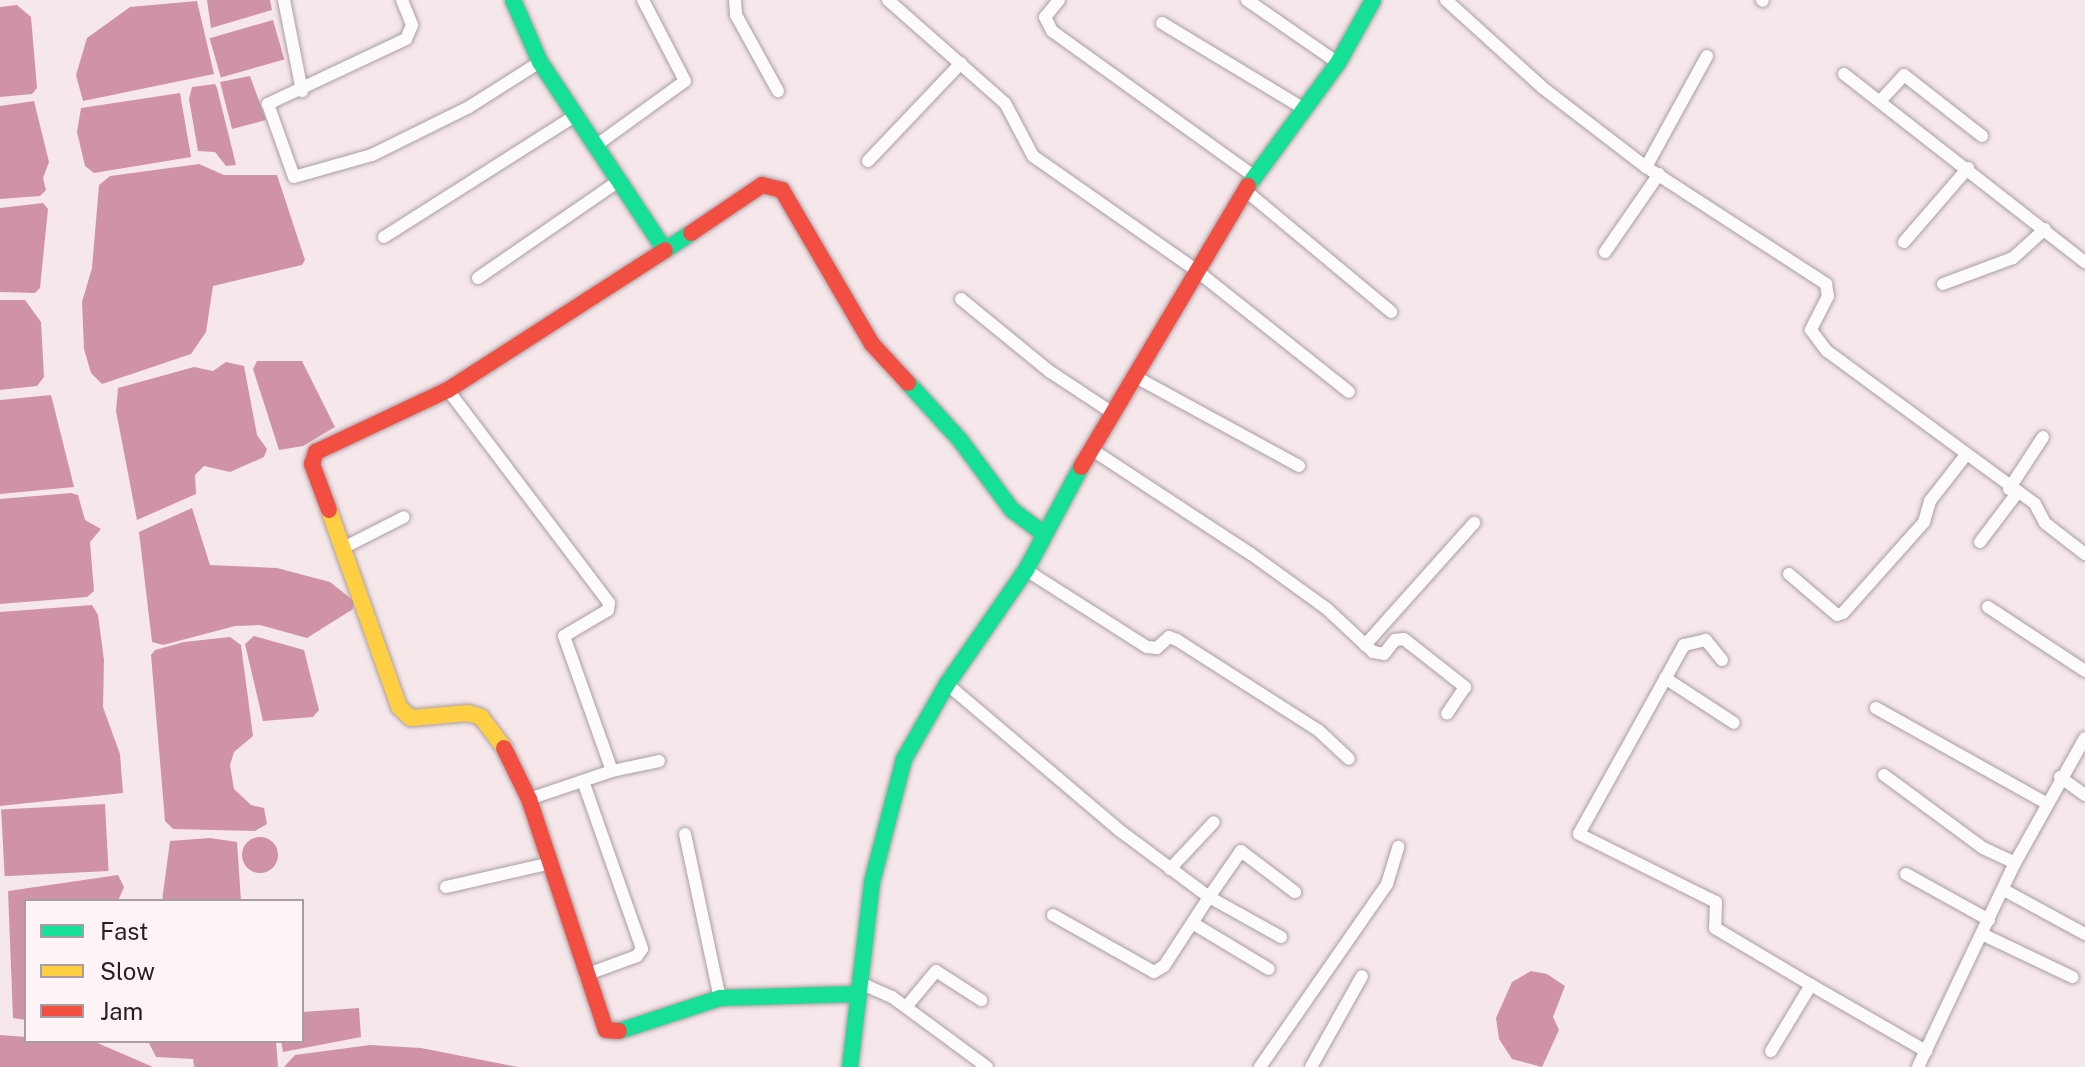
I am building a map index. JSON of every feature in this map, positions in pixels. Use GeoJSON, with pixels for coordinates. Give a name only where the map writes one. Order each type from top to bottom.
{"type":"FeatureCollection","features":[{"type":"Feature","properties":{"kind":"street"},"geometry":{"type":"LineString","coordinates":[[284,0],[302,91]]}},
{"type":"Feature","properties":{"kind":"street"},"geometry":{"type":"LineString","coordinates":[[402,0],[412,25],[406,39],[302,91],[268,104],[294,177],[372,155],[469,107],[540,62]]}},
{"type":"Feature","properties":{"kind":"street"},"geometry":{"type":"LineString","coordinates":[[513,0],[540,62],[598,144],[665,250]]}},
{"type":"Feature","properties":{"kind":"street"},"geometry":{"type":"LineString","coordinates":[[598,144],[685,81],[643,0]]}},
{"type":"Feature","properties":{"kind":"street"},"geometry":{"type":"LineString","coordinates":[[735,0],[736,15],[778,91]]}},
{"type":"Feature","properties":{"kind":"street"},"geometry":{"type":"LineString","coordinates":[[888,0],[1005,103],[1033,156],[1197,271],[1349,392]]}},
{"type":"Feature","properties":{"kind":"street"},"geometry":{"type":"LineString","coordinates":[[1059,0],[1045,17],[1052,31],[1250,183],[1391,312]]}},
{"type":"Feature","properties":{"kind":"street"},"geometry":{"type":"LineString","coordinates":[[1247,0],[1338,63]]}},
{"type":"Feature","properties":{"kind":"street"},"geometry":{"type":"LineString","coordinates":[[850,1067],[872,882],[895,782],[947,684],[1026,570],[1043,533],[1111,412],[1250,183],[1338,63],[1373,0]]}},
{"type":"Feature","properties":{"kind":"street"},"geometry":{"type":"LineString","coordinates":[[1446,0],[1543,88],[1646,167],[1826,284],[1828,296],[1811,330],[1815,339],[2013,491],[2085,554]]}},
{"type":"Feature","properties":{"kind":"street"},"geometry":{"type":"LineString","coordinates":[[1162,23],[1304,109]]}},
{"type":"Feature","properties":{"kind":"street"},"geometry":{"type":"LineString","coordinates":[[1646,167],[1707,56]]}},
{"type":"Feature","properties":{"kind":"street"},"geometry":{"type":"LineString","coordinates":[[868,161],[961,63]]}},
{"type":"Feature","properties":{"kind":"street"},"geometry":{"type":"LineString","coordinates":[[1844,74],[2085,262]]}},
{"type":"Feature","properties":{"kind":"street"},"geometry":{"type":"LineString","coordinates":[[1881,100],[1904,75],[1982,136]]}},
{"type":"Feature","properties":{"kind":"street"},"geometry":{"type":"LineString","coordinates":[[384,237],[576,115]]}},
{"type":"Feature","properties":{"kind":"street"},"geometry":{"type":"LineString","coordinates":[[1904,242],[1968,168]]}},
{"type":"Feature","properties":{"kind":"street"},"geometry":{"type":"LineString","coordinates":[[1605,252],[1659,174]]}},
{"type":"Feature","properties":{"kind":"street"},"geometry":{"type":"LineString","coordinates":[[478,278],[620,180]]}},
{"type":"Feature","properties":{"kind":"street"},"geometry":{"type":"LineString","coordinates":[[987,1067],[906,1007],[858,988],[720,998],[611,1032],[604,1028],[529,799],[498,735],[481,717],[468,713],[411,718],[399,707],[312,457],[448,390],[762,185],[782,190],[872,344],[960,440],[1005,501],[1043,533]]}},
{"type":"Feature","properties":{"kind":"street"},"geometry":{"type":"LineString","coordinates":[[1943,284],[2013,258],[2045,229]]}},
{"type":"Feature","properties":{"kind":"street"},"geometry":{"type":"LineString","coordinates":[[961,299],[1049,371],[1111,412]]}},
{"type":"Feature","properties":{"kind":"street"},"geometry":{"type":"LineString","coordinates":[[1134,376],[1299,466]]}},
{"type":"Feature","properties":{"kind":"street"},"geometry":{"type":"LineString","coordinates":[[448,390],[609,603],[608,610],[564,636],[612,771]]}},
{"type":"Feature","properties":{"kind":"street"},"geometry":{"type":"LineString","coordinates":[[1980,542],[2043,437]]}},
{"type":"Feature","properties":{"kind":"street"},"geometry":{"type":"LineString","coordinates":[[1091,449],[1251,554],[1326,608],[1365,645],[1384,654],[1401,638],[1462,684],[1466,691],[1447,714]]}},
{"type":"Feature","properties":{"kind":"street"},"geometry":{"type":"LineString","coordinates":[[1789,574],[1837,615],[1843,613],[1924,522],[1930,501],[1966,455]]}},
{"type":"Feature","properties":{"kind":"street"},"geometry":{"type":"LineString","coordinates":[[343,548],[404,517]]}},
{"type":"Feature","properties":{"kind":"street"},"geometry":{"type":"LineString","coordinates":[[1365,645],[1474,523]]}},
{"type":"Feature","properties":{"kind":"street"},"geometry":{"type":"LineString","coordinates":[[1026,570],[1147,647],[1157,648],[1169,637],[1177,640],[1318,730],[1349,759]]}},
{"type":"Feature","properties":{"kind":"street"},"geometry":{"type":"LineString","coordinates":[[1988,607],[2085,671]]}},
{"type":"Feature","properties":{"kind":"street"},"geometry":{"type":"LineString","coordinates":[[1722,660],[1706,640],[1688,640],[1579,834],[1716,902],[1715,928],[1926,1051]]}},
{"type":"Feature","properties":{"kind":"street"},"geometry":{"type":"LineString","coordinates":[[1665,678],[1734,723]]}},
{"type":"Feature","properties":{"kind":"street"},"geometry":{"type":"LineString","coordinates":[[947,684],[1170,869],[1209,897],[1281,937]]}},
{"type":"Feature","properties":{"kind":"street"},"geometry":{"type":"LineString","coordinates":[[1876,708],[2046,803]]}},
{"type":"Feature","properties":{"kind":"street"},"geometry":{"type":"LineString","coordinates":[[1918,1067],[1984,935],[2015,863],[2060,777],[2085,738]]}},
{"type":"Feature","properties":{"kind":"street"},"geometry":{"type":"LineString","coordinates":[[529,799],[612,771],[659,761]]}},
{"type":"Feature","properties":{"kind":"street"},"geometry":{"type":"LineString","coordinates":[[1884,775],[1983,848],[2015,863]]}},
{"type":"Feature","properties":{"kind":"street"},"geometry":{"type":"LineString","coordinates":[[2060,777],[2085,795]]}},
{"type":"Feature","properties":{"kind":"street"},"geometry":{"type":"LineString","coordinates":[[583,781],[642,949],[637,956],[585,975]]}},
{"type":"Feature","properties":{"kind":"street"},"geometry":{"type":"LineString","coordinates":[[1170,869],[1214,822]]}},
{"type":"Feature","properties":{"kind":"street"},"geometry":{"type":"LineString","coordinates":[[685,834],[720,998]]}},
{"type":"Feature","properties":{"kind":"street"},"geometry":{"type":"LineString","coordinates":[[1260,1067],[1387,884],[1398,847]]}},
{"type":"Feature","properties":{"kind":"street"},"geometry":{"type":"LineString","coordinates":[[1053,915],[1154,972],[1194,924],[1241,851],[1295,892]]}},
{"type":"Feature","properties":{"kind":"street"},"geometry":{"type":"LineString","coordinates":[[446,887],[551,863]]}},
{"type":"Feature","properties":{"kind":"street"},"geometry":{"type":"LineString","coordinates":[[1906,874],[1989,920]]}},
{"type":"Feature","properties":{"kind":"street"},"geometry":{"type":"LineString","coordinates":[[2004,890],[2085,934]]}},
{"type":"Feature","properties":{"kind":"street"},"geometry":{"type":"LineString","coordinates":[[1194,924],[1269,969]]}},
{"type":"Feature","properties":{"kind":"street"},"geometry":{"type":"LineString","coordinates":[[1984,935],[2072,977]]}},
{"type":"Feature","properties":{"kind":"street"},"geometry":{"type":"LineString","coordinates":[[906,1007],[936,971],[981,1000]]}},
{"type":"Feature","properties":{"kind":"street"},"geometry":{"type":"LineString","coordinates":[[1311,1067],[1362,976]]}},
{"type":"Feature","properties":{"kind":"street"},"geometry":{"type":"LineString","coordinates":[[1771,1051],[1811,985]]}},
{"type":"Feature","properties":{"kind":"shaded area"},"geometry":{"type":"Polygon","coordinates":[[[207,0],[270,0],[272,10],[211,28],[207,0]]]}},
{"type":"Feature","properties":{"kind":"shaded area"},"geometry":{"type":"Polygon","coordinates":[[[197,1],[214,74],[83,101],[76,75],[87,38],[130,7],[197,1]]]}},
{"type":"Feature","properties":{"kind":"shaded area"},"geometry":{"type":"Polygon","coordinates":[[[17,5],[31,17],[37,88],[32,94],[0,97],[0,7],[17,5]]]}},
{"type":"Feature","properties":{"kind":"shaded area"},"geometry":{"type":"Polygon","coordinates":[[[273,20],[284,59],[221,78],[210,38],[273,20]]]}},
{"type":"Feature","properties":{"kind":"shaded area"},"geometry":{"type":"Polygon","coordinates":[[[250,76],[266,120],[232,129],[220,82],[250,76]]]}},
{"type":"Feature","properties":{"kind":"shaded area"},"geometry":{"type":"Polygon","coordinates":[[[215,84],[236,165],[226,166],[215,152],[198,151],[189,99],[192,87],[215,84]]]}},
{"type":"Feature","properties":{"kind":"shaded area"},"geometry":{"type":"Polygon","coordinates":[[[180,93],[191,157],[94,173],[85,166],[77,132],[81,108],[180,93]]]}},
{"type":"Feature","properties":{"kind":"shaded area"},"geometry":{"type":"Polygon","coordinates":[[[34,101],[49,162],[43,178],[46,190],[40,196],[0,199],[0,106],[34,101]]]}},
{"type":"Feature","properties":{"kind":"shaded area"},"geometry":{"type":"Polygon","coordinates":[[[199,164],[224,175],[277,175],[305,260],[302,265],[213,286],[206,332],[191,354],[102,384],[91,373],[84,349],[82,302],[92,268],[99,185],[110,176],[199,164]]]}},
{"type":"Feature","properties":{"kind":"shaded area"},"geometry":{"type":"Polygon","coordinates":[[[43,203],[48,209],[40,288],[35,293],[0,292],[0,208],[43,203]]]}},
{"type":"Feature","properties":{"kind":"shaded area"},"geometry":{"type":"Polygon","coordinates":[[[0,300],[25,300],[41,322],[44,377],[37,386],[0,390],[0,300]]]}},
{"type":"Feature","properties":{"kind":"shaded area"},"geometry":{"type":"Polygon","coordinates":[[[257,361],[302,361],[335,427],[303,446],[279,450],[253,369],[257,361]]]}},
{"type":"Feature","properties":{"kind":"shaded area"},"geometry":{"type":"Polygon","coordinates":[[[226,362],[244,366],[257,435],[267,449],[264,457],[230,472],[204,466],[195,475],[196,494],[137,520],[116,411],[118,388],[194,367],[213,371],[226,362]]]}},
{"type":"Feature","properties":{"kind":"shaded area"},"geometry":{"type":"Polygon","coordinates":[[[51,395],[74,487],[0,494],[0,400],[51,395]]]}},
{"type":"Feature","properties":{"kind":"shaded area"},"geometry":{"type":"Polygon","coordinates":[[[78,495],[85,520],[101,529],[90,542],[94,591],[87,597],[0,604],[0,499],[78,495]]]}},
{"type":"Feature","properties":{"kind":"shaded area"},"geometry":{"type":"Polygon","coordinates":[[[192,508],[210,565],[277,568],[330,582],[354,601],[353,609],[307,638],[260,625],[235,626],[163,645],[152,642],[139,532],[192,508]]]}},
{"type":"Feature","properties":{"kind":"shaded area"},"geometry":{"type":"Polygon","coordinates":[[[92,605],[98,615],[104,660],[103,707],[120,754],[123,793],[0,806],[0,612],[92,605]]]}},
{"type":"Feature","properties":{"kind":"shaded area"},"geometry":{"type":"Polygon","coordinates":[[[254,636],[304,650],[319,710],[313,717],[263,721],[245,644],[254,636]]]}},
{"type":"Feature","properties":{"kind":"shaded area"},"geometry":{"type":"Polygon","coordinates":[[[230,637],[241,645],[253,736],[234,752],[230,765],[234,789],[251,805],[264,808],[267,824],[255,831],[173,829],[165,821],[151,655],[155,650],[184,642],[230,637]]]}},
{"type":"Feature","properties":{"kind":"shaded area"},"geometry":{"type":"Polygon","coordinates":[[[105,804],[109,871],[5,876],[1,809],[105,804]]]}},
{"type":"Feature","properties":{"kind":"shaded area"},"geometry":{"type":"Polygon","coordinates":[[[260,837],[273,842],[278,855],[273,868],[260,873],[247,868],[242,855],[247,842],[260,837]]]}},
{"type":"Feature","properties":{"kind":"shaded area"},"geometry":{"type":"Polygon","coordinates":[[[210,838],[237,842],[241,899],[162,899],[170,841],[210,838]]]}},
{"type":"Feature","properties":{"kind":"shaded area"},"geometry":{"type":"Polygon","coordinates":[[[118,875],[124,887],[119,899],[24,899],[24,1020],[13,1018],[8,891],[118,875]]]}},
{"type":"Feature","properties":{"kind":"shaded area"},"geometry":{"type":"Polygon","coordinates":[[[1531,971],[1547,974],[1565,986],[1553,1017],[1559,1030],[1542,1067],[1512,1059],[1499,1039],[1496,1018],[1512,982],[1531,971]]]}},
{"type":"Feature","properties":{"kind":"shaded area"},"geometry":{"type":"Polygon","coordinates":[[[359,1008],[361,1037],[283,1052],[281,1043],[304,1043],[304,1012],[359,1008]]]}},
{"type":"Feature","properties":{"kind":"shaded area"},"geometry":{"type":"Polygon","coordinates":[[[0,1035],[24,1037],[24,1043],[98,1043],[153,1067],[0,1067],[0,1035]]]}},
{"type":"Feature","properties":{"kind":"shaded area"},"geometry":{"type":"Polygon","coordinates":[[[149,1043],[276,1043],[278,1067],[194,1067],[193,1059],[156,1057],[149,1043]]]}},
{"type":"Feature","properties":{"kind":"shaded area"},"geometry":{"type":"Polygon","coordinates":[[[370,1045],[421,1048],[518,1067],[284,1067],[295,1055],[370,1045]]]}},
{"type":"Feature","properties":{"kind":"traffic: fast"},"geometry":{"type":"LineString","coordinates":[[513,0],[540,62],[665,250],[691,233]]}},
{"type":"Feature","properties":{"kind":"traffic: fast"},"geometry":{"type":"LineString","coordinates":[[1248,186],[1338,63],[1373,0]]}},
{"type":"Feature","properties":{"kind":"traffic: fast"},"geometry":{"type":"LineString","coordinates":[[908,383],[960,440],[1012,510],[1043,533]]}},
{"type":"Feature","properties":{"kind":"traffic: fast"},"geometry":{"type":"LineString","coordinates":[[850,1067],[872,882],[904,759],[947,684],[1026,570],[1081,467]]}},
{"type":"Feature","properties":{"kind":"traffic: fast"},"geometry":{"type":"LineString","coordinates":[[619,1031],[720,998],[857,994]]}},
{"type":"Feature","properties":{"kind":"traffic: slow"},"geometry":{"type":"LineString","coordinates":[[329,510],[399,707],[411,718],[468,713],[481,717],[504,748]]}},
{"type":"Feature","properties":{"kind":"traffic: jam"},"geometry":{"type":"LineString","coordinates":[[691,233],[762,185],[782,190],[872,344],[908,383]]}},
{"type":"Feature","properties":{"kind":"traffic: jam"},"geometry":{"type":"LineString","coordinates":[[1081,467],[1248,186]]}},
{"type":"Feature","properties":{"kind":"traffic: jam"},"geometry":{"type":"LineString","coordinates":[[329,510],[312,464],[316,452],[448,390],[665,250]]}},
{"type":"Feature","properties":{"kind":"traffic: jam"},"geometry":{"type":"LineString","coordinates":[[504,748],[529,799],[606,1030],[619,1031]]}}]}
